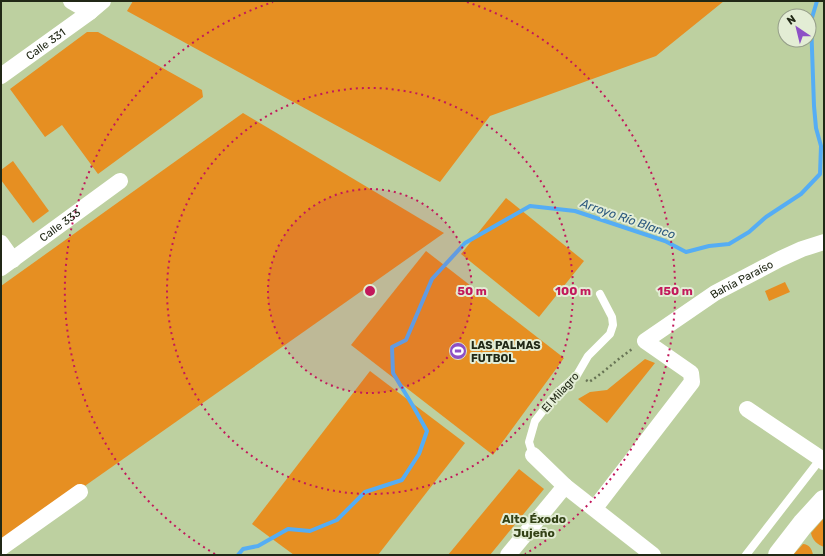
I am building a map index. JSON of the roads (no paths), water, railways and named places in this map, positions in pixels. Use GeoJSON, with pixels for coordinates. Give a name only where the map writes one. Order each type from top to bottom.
{"type":"FeatureCollection","features":[{"type":"Feature","properties":{"kind":"main road"},"geometry":{"type":"LineString","coordinates":[[779,555],[824,501]]}},
{"type":"Feature","properties":{"kind":"street"},"geometry":{"type":"LineString","coordinates":[[71,1],[90,12]]}},
{"type":"Feature","properties":{"kind":"street","name":"Calle 331"},"geometry":{"type":"LineString","coordinates":[[1,76],[103,1]]}},
{"type":"Feature","properties":{"kind":"street","name":"Calle 333"},"geometry":{"type":"LineString","coordinates":[[7,264],[120,181]]}},
{"type":"Feature","properties":{"kind":"street","name":"Bahía Paraíso"},"geometry":{"type":"LineString","coordinates":[[595,508],[692,382],[691,373],[645,341],[715,293],[791,254],[824,242]]}},
{"type":"Feature","properties":{"kind":"street"},"geometry":{"type":"LineString","coordinates":[[1,243],[7,264]]}},
{"type":"Feature","properties":{"kind":"street"},"geometry":{"type":"LineString","coordinates":[[747,409],[823,458]]}},
{"type":"Feature","properties":{"kind":"street"},"geometry":{"type":"LineString","coordinates":[[533,455],[565,486],[653,555]]}},
{"type":"Feature","properties":{"kind":"street"},"geometry":{"type":"LineString","coordinates":[[508,555],[565,486]]}},
{"type":"Feature","properties":{"kind":"street"},"geometry":{"type":"LineString","coordinates":[[1,548],[80,492]]}},
{"type":"Feature","properties":{"kind":"lane","name":"El Milagro"},"geometry":{"type":"LineString","coordinates":[[533,455],[528,442],[535,421],[556,394],[577,375],[588,356],[610,334],[613,325],[612,317],[600,294]]}},
{"type":"Feature","properties":{"kind":"lane"},"geometry":{"type":"LineString","coordinates":[[746,555],[823,458]]}},
{"type":"Feature","properties":{"kind":"waterway","name":"Arroyo Río Blanco"},"geometry":{"type":"LineString","coordinates":[[238,555],[243,549],[258,546],[288,529],[310,531],[337,520],[365,492],[402,480],[419,454],[427,431],[393,373],[392,347],[406,340],[432,279],[465,243],[530,206],[575,211],[665,241],[686,252],[709,246],[729,244],[749,232],[766,217],[801,194],[820,174],[821,146],[816,128],[814,106],[811,21],[817,1]]}},
{"type":"Feature","properties":{"kind":"place","name":"LAS PALMAS FUTBOL"},"geometry":{"type":"Point","coordinates":[458,351]}},
{"type":"Feature","properties":{"kind":"district","name":"Alto Éxodo Jujeño"},"geometry":{"type":"Point","coordinates":[534,526]}}]}
